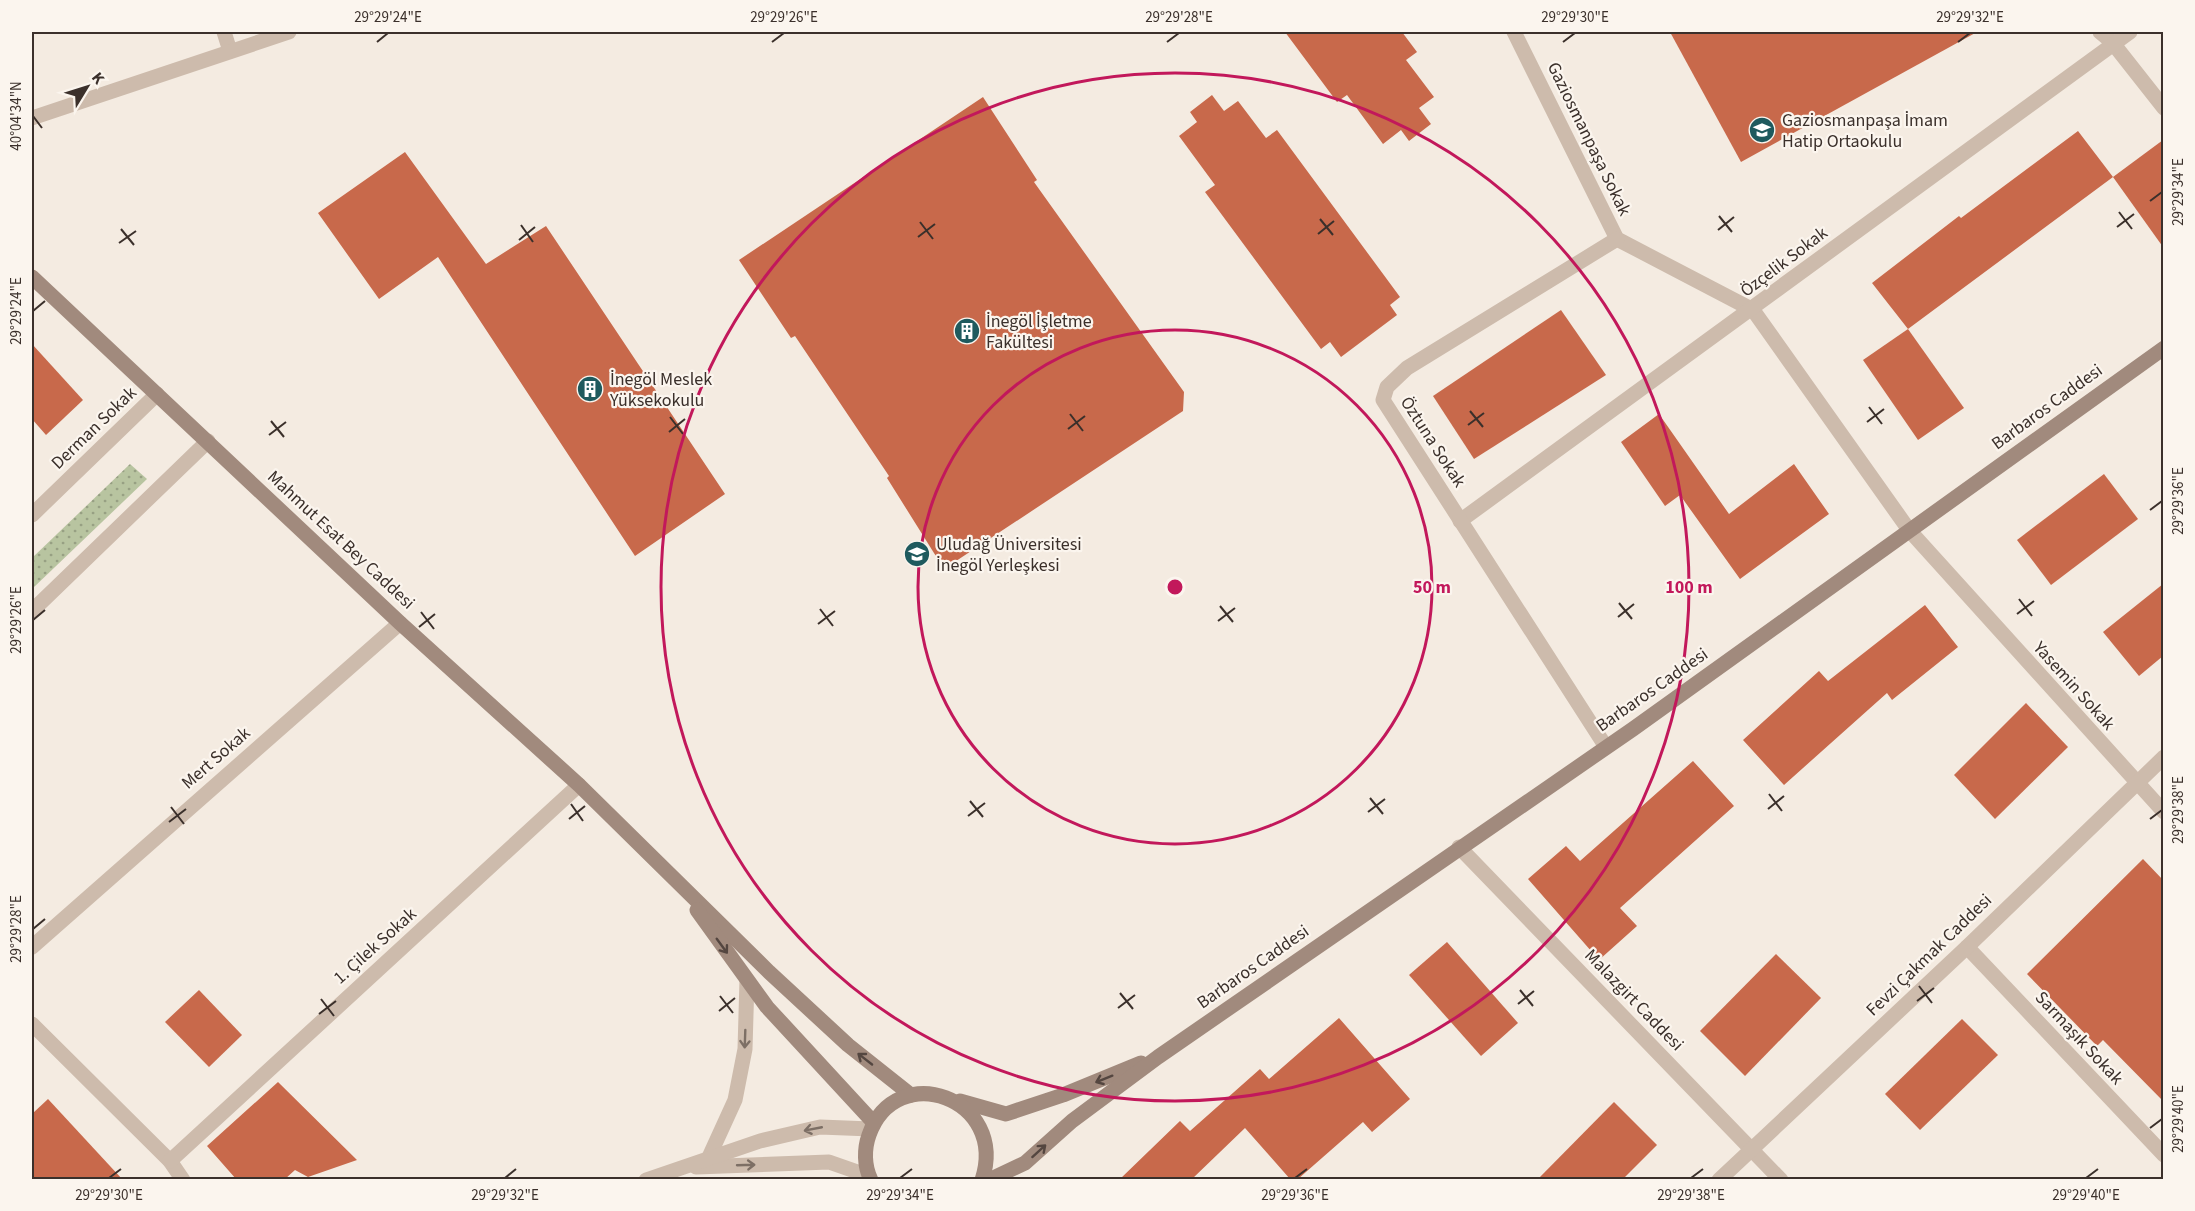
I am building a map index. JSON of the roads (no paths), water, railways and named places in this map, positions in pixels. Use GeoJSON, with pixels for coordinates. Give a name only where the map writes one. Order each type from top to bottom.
{"type":"FeatureCollection","features":[{"type":"Feature","properties":{"kind":"main road","name":"Mahmut Esat Bey Caddesi"},"geometry":{"type":"LineString","coordinates":[[32,277],[400,623],[579,785],[677,880]]}},
{"type":"Feature","properties":{"kind":"main road","name":"Barbaros Caddesi"},"geometry":{"type":"LineString","coordinates":[[1158,1057],[1606,747],[2163,348]]}},
{"type":"Feature","properties":{"kind":"main road"},"geometry":{"type":"LineString","coordinates":[[677,880],[767,1007],[872,1126]]}},
{"type":"Feature","properties":{"kind":"main road"},"geometry":{"type":"LineString","coordinates":[[677,880],[831,1029],[911,1095]]}},
{"type":"Feature","properties":{"kind":"main road"},"geometry":{"type":"LineString","coordinates":[[870,1178],[866,1144],[872,1126],[881,1113],[894,1102],[911,1095],[932,1093],[1006,1114],[1063,1095],[1158,1057]]}},
{"type":"Feature","properties":{"kind":"main road"},"geometry":{"type":"LineString","coordinates":[[989,1179],[1025,1163],[1072,1121],[1158,1057]]}},
{"type":"Feature","properties":{"kind":"main road"},"geometry":{"type":"LineString","coordinates":[[951,1099],[968,1110],[980,1126],[986,1145],[987,1164],[982,1179]]}},
{"type":"Feature","properties":{"kind":"street"},"geometry":{"type":"LineString","coordinates":[[224,32],[230,51]]}},
{"type":"Feature","properties":{"kind":"street"},"geometry":{"type":"LineString","coordinates":[[32,118],[289,32]]}},
{"type":"Feature","properties":{"kind":"street","name":"Gaziosmanpaşa Sokak"},"geometry":{"type":"LineString","coordinates":[[1514,32],[1617,239],[1753,310],[1909,530]]}},
{"type":"Feature","properties":{"kind":"street"},"geometry":{"type":"LineString","coordinates":[[2100,32],[2115,37],[2163,108]]}},
{"type":"Feature","properties":{"kind":"street","name":"Özçelik Sokak"},"geometry":{"type":"LineString","coordinates":[[1461,521],[1753,310],[2115,37],[2130,32]]}},
{"type":"Feature","properties":{"kind":"street","name":"Öztuna Sokak"},"geometry":{"type":"LineString","coordinates":[[1606,747],[1383,400],[1387,387],[1407,368],[1617,239]]}},
{"type":"Feature","properties":{"kind":"street","name":"Derman Sokak"},"geometry":{"type":"LineString","coordinates":[[32,515],[157,394]]}},
{"type":"Feature","properties":{"kind":"street"},"geometry":{"type":"LineString","coordinates":[[32,610],[208,441]]}},
{"type":"Feature","properties":{"kind":"street","name":"Yasemin Sokak"},"geometry":{"type":"LineString","coordinates":[[1909,530],[2134,783],[2163,812]]}},
{"type":"Feature","properties":{"kind":"street","name":"Mert Sokak"},"geometry":{"type":"LineString","coordinates":[[32,947],[400,623]]}},
{"type":"Feature","properties":{"kind":"street","name":"Fevzi Çakmak Caddesi"},"geometry":{"type":"LineString","coordinates":[[1719,1179],[1967,947],[2163,757]]}},
{"type":"Feature","properties":{"kind":"street","name":"1. Çilek Sokak"},"geometry":{"type":"LineString","coordinates":[[170,1161],[579,785]]}},
{"type":"Feature","properties":{"kind":"street","name":"Malazgirt Caddesi"},"geometry":{"type":"LineString","coordinates":[[1459,848],[1780,1179]]}},
{"type":"Feature","properties":{"kind":"street","name":"Sarmaşık Sokak"},"geometry":{"type":"LineString","coordinates":[[1967,947],[2163,1155]]}},
{"type":"Feature","properties":{"kind":"street"},"geometry":{"type":"LineString","coordinates":[[709,1157],[735,1101],[745,1049],[747,980]]}},
{"type":"Feature","properties":{"kind":"street"},"geometry":{"type":"LineString","coordinates":[[32,1024],[170,1161],[183,1179]]}},
{"type":"Feature","properties":{"kind":"street"},"geometry":{"type":"LineString","coordinates":[[646,1179],[687,1168],[709,1157],[760,1141],[820,1127],[872,1126]]}},
{"type":"Feature","properties":{"kind":"street"},"geometry":{"type":"LineString","coordinates":[[687,1168],[829,1162],[870,1178]]}},
{"type":"Feature","properties":{"kind":"place","name":"Gaziosmanpaşa İmam Hatip Ortaokulu"},"geometry":{"type":"Point","coordinates":[1762,130]}},
{"type":"Feature","properties":{"kind":"place","name":"İnegöl İşletme Fakültesi"},"geometry":{"type":"Point","coordinates":[967,331]}},
{"type":"Feature","properties":{"kind":"place","name":"İnegöl Meslek Yüksekokulu"},"geometry":{"type":"Point","coordinates":[590,389]}},
{"type":"Feature","properties":{"kind":"place","name":"Uludağ Üniversitesi İnegöl Yerleşkesi"},"geometry":{"type":"Point","coordinates":[917,554]}}]}
